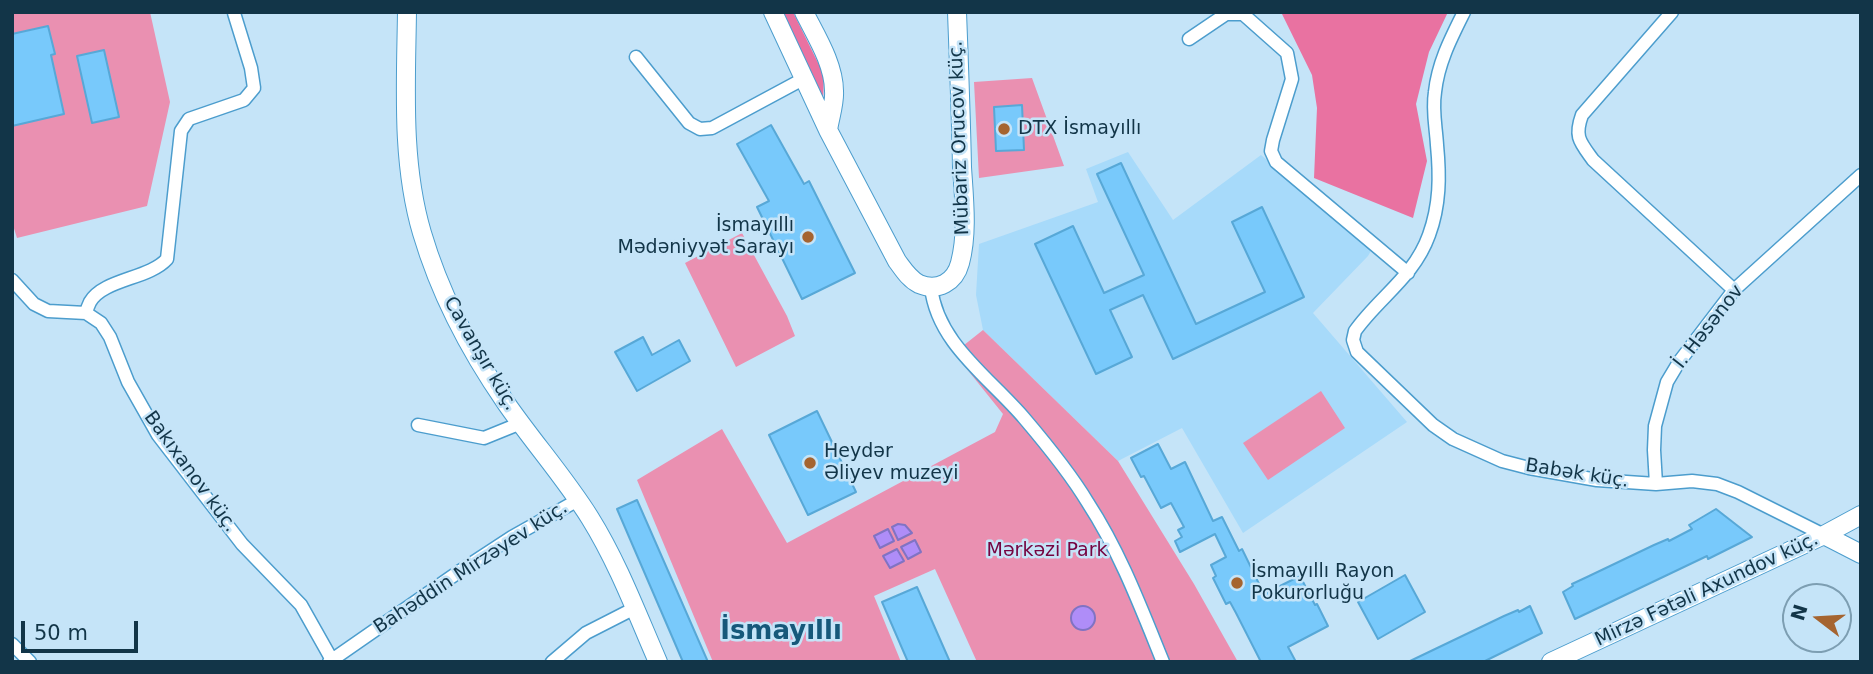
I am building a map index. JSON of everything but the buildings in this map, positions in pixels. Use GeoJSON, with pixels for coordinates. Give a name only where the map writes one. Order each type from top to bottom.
{"type":"FeatureCollection","features":[{"type":"Feature","properties":{"kind":"main road","name":"Cavanşır küç."},"geometry":{"type":"LineString","coordinates":[[407,12],[407,144],[412,191],[421,231],[437,276],[458,324],[506,404],[578,500],[607,548],[658,662]]}},
{"type":"Feature","properties":{"kind":"main road"},"geometry":{"type":"LineString","coordinates":[[774,12],[828,130],[897,261],[908,276],[919,284],[931,287]]}},
{"type":"Feature","properties":{"kind":"main road"},"geometry":{"type":"LineString","coordinates":[[804,12],[833,77],[835,92],[828,130]]}},
{"type":"Feature","properties":{"kind":"main road","name":"Mübariz Orucov küç."},"geometry":{"type":"LineString","coordinates":[[931,287],[943,286],[954,278],[960,267],[963,251],[964,205],[957,12]]}},
{"type":"Feature","properties":{"kind":"main road","name":"Mirzə Fətəli Axundov küç."},"geometry":{"type":"LineString","coordinates":[[1551,662],[1861,516]]}},
{"type":"Feature","properties":{"kind":"main road"},"geometry":{"type":"LineString","coordinates":[[1824,535],[1861,554]]}},
{"type":"Feature","properties":{"kind":"street"},"geometry":{"type":"LineString","coordinates":[[1189,39],[1226,14],[1243,14],[1287,53],[1292,79],[1273,140],[1271,151],[1276,162],[1408,274],[1429,237],[1436,214],[1439,193],[1434,93],[1439,66],[1464,12]]}},
{"type":"Feature","properties":{"kind":"street"},"geometry":{"type":"LineString","coordinates":[[1672,12],[1582,115],[1577,128],[1579,142],[1594,160],[1734,290]]}},
{"type":"Feature","properties":{"kind":"street"},"geometry":{"type":"LineString","coordinates":[[12,280],[34,304],[48,312],[86,313],[90,301],[107,288],[160,267],[167,259],[181,131],[189,119],[244,100],[254,88],[251,68],[234,13]]}},
{"type":"Feature","properties":{"kind":"street"},"geometry":{"type":"LineString","coordinates":[[636,57],[689,123],[700,129],[712,128],[805,78]]}},
{"type":"Feature","properties":{"kind":"street","name":"İ. Həsənov"},"geometry":{"type":"LineString","coordinates":[[1656,484],[1655,426],[1667,382],[1679,362],[1734,290],[1861,175]]}},
{"type":"Feature","properties":{"kind":"street","name":"Babək küç."},"geometry":{"type":"LineString","coordinates":[[1408,274],[1355,331],[1353,340],[1357,352],[1433,425],[1453,439],[1502,461],[1597,480],[1656,484],[1692,481],[1717,484],[1824,535]]}},
{"type":"Feature","properties":{"kind":"street"},"geometry":{"type":"LineString","coordinates":[[931,287],[933,304],[945,331],[1023,417],[1088,502],[1118,558],[1163,662]]}},
{"type":"Feature","properties":{"kind":"street","name":"Bakıxanov küç."},"geometry":{"type":"LineString","coordinates":[[86,313],[101,323],[110,338],[128,382],[158,435],[242,544],[301,605],[331,661]]}},
{"type":"Feature","properties":{"kind":"street"},"geometry":{"type":"LineString","coordinates":[[418,425],[484,438],[521,423]]}},
{"type":"Feature","properties":{"kind":"street","name":"Bahəddin Mirzəyev küç."},"geometry":{"type":"LineString","coordinates":[[331,661],[481,557],[578,500]]}},
{"type":"Feature","properties":{"kind":"street"},"geometry":{"type":"LineString","coordinates":[[552,662],[586,633],[635,608]]}},
{"type":"Feature","properties":{"kind":"street"},"geometry":{"type":"LineString","coordinates":[[12,644],[30,662]]}},
{"type":"Feature","properties":{"kind":"shaded area"},"geometry":{"type":"Polygon","coordinates":[[[781,12],[793,12],[824,75],[823,101],[781,12]]]}},
{"type":"Feature","properties":{"kind":"shaded area"},"geometry":{"type":"Polygon","coordinates":[[[1281,12],[1448,12],[1429,52],[1416,104],[1427,161],[1413,218],[1314,178],[1317,108],[1312,75],[1281,12]]]}},
{"type":"Feature","properties":{"kind":"shaded area"},"geometry":{"type":"Polygon","coordinates":[[[1128,152],[1173,220],[1261,155],[1372,249],[1313,313],[1407,422],[1243,533],[1182,428],[1118,461],[983,330],[976,295],[979,244],[1098,202],[1086,169],[1128,152]]]}},
{"type":"Feature","properties":{"kind":"shaded area"},"geometry":{"type":"Polygon","coordinates":[[[905,525],[912,533],[898,540],[892,527],[905,525]]]}},
{"type":"Feature","properties":{"kind":"shaded area"},"geometry":{"type":"Polygon","coordinates":[[[888,529],[894,541],[880,548],[874,536],[888,529]]]}},
{"type":"Feature","properties":{"kind":"shaded area"},"geometry":{"type":"Polygon","coordinates":[[[915,540],[921,552],[908,559],[901,547],[915,540]]]}},
{"type":"Feature","properties":{"kind":"shaded area"},"geometry":{"type":"Polygon","coordinates":[[[897,549],[904,561],[890,568],[883,556],[897,549]]]}},
{"type":"Feature","properties":{"kind":"shaded area"},"geometry":{"type":"Polygon","coordinates":[[[1083,606],[1091,610],[1095,618],[1091,626],[1083,630],[1075,626],[1071,618],[1075,610],[1083,606]]]}},
{"type":"Feature","properties":{"kind":"green space"},"geometry":{"type":"Polygon","coordinates":[[[12,12],[150,12],[170,102],[147,206],[17,238],[12,222],[12,12]]]}},
{"type":"Feature","properties":{"kind":"green space"},"geometry":{"type":"Polygon","coordinates":[[[1032,78],[1064,166],[979,178],[974,82],[1032,78]]]}},
{"type":"Feature","properties":{"kind":"green space"},"geometry":{"type":"Polygon","coordinates":[[[742,233],[795,336],[736,367],[685,263],[742,233]]]}},
{"type":"Feature","properties":{"kind":"green space","name":"Mərkəzi Park"},"geometry":{"type":"Polygon","coordinates":[[[983,330],[1118,461],[1194,584],[1238,662],[977,662],[935,569],[874,596],[901,662],[713,662],[637,480],[722,429],[787,543],[995,432],[1003,414],[954,353],[983,330]]]}},
{"type":"Feature","properties":{"kind":"green space"},"geometry":{"type":"Polygon","coordinates":[[[1321,391],[1345,428],[1268,480],[1243,443],[1321,391]]]}},
{"type":"Feature","properties":{"kind":"place","name":"DTX İsmayıllı"},"geometry":{"type":"Point","coordinates":[1004,129]}},
{"type":"Feature","properties":{"kind":"place","name":"İsmayıllı Mədəniyyət Sarayı"},"geometry":{"type":"Point","coordinates":[808,237]}},
{"type":"Feature","properties":{"kind":"place","name":"Heydər Əliyev muzeyi"},"geometry":{"type":"Point","coordinates":[810,463]}},
{"type":"Feature","properties":{"kind":"place","name":"İsmayıllı Rayon Pokurorluğu"},"geometry":{"type":"Point","coordinates":[1237,583]}},
{"type":"Feature","properties":{"kind":"district","name":"İsmayıllı"},"geometry":{"type":"Point","coordinates":[781,632]}}]}
